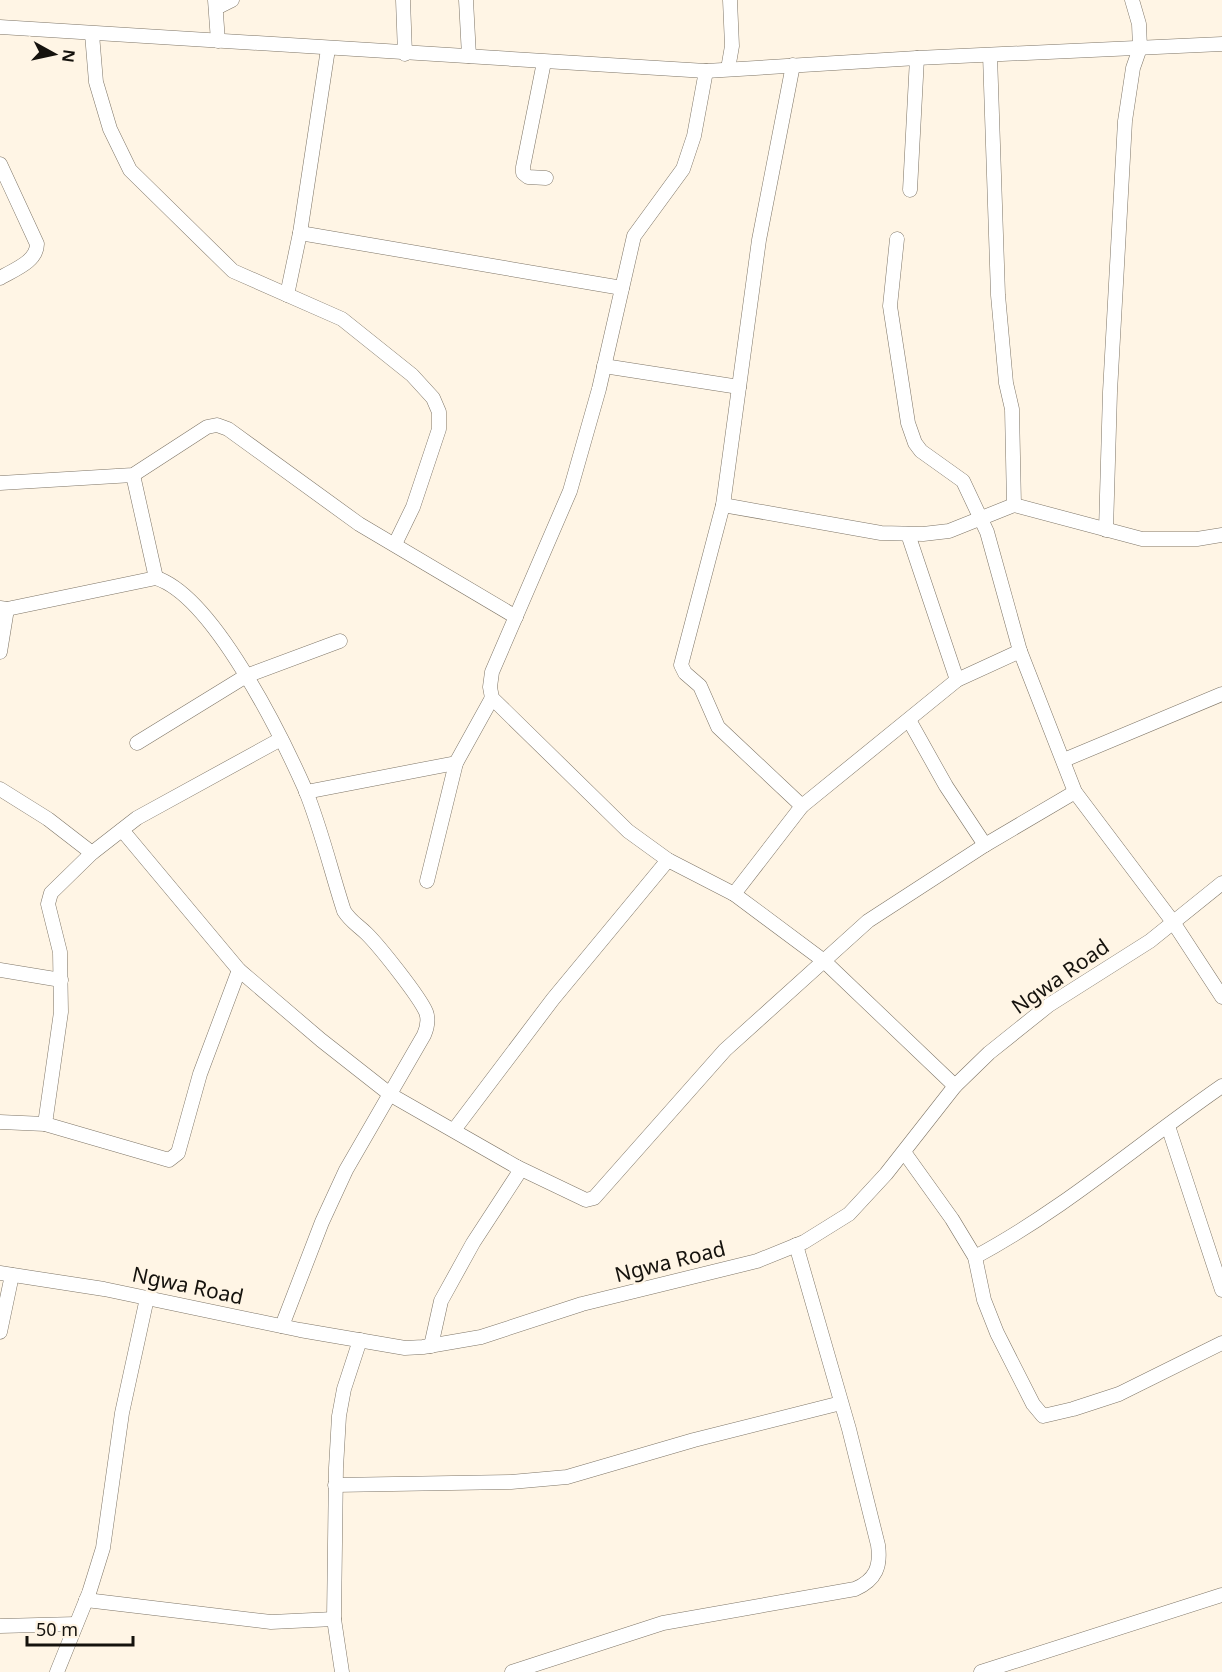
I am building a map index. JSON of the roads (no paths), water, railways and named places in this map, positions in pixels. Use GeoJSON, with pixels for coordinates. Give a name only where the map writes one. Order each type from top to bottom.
{"type":"FeatureCollection","features":[{"type":"Feature","properties":{"kind":"street"},"geometry":{"type":"LineString","coordinates":[[218,41],[215,4],[232,0]]}},
{"type":"Feature","properties":{"kind":"street"},"geometry":{"type":"LineString","coordinates":[[403,0],[405,54]]}},
{"type":"Feature","properties":{"kind":"street"},"geometry":{"type":"LineString","coordinates":[[466,0],[470,56]]}},
{"type":"Feature","properties":{"kind":"street"},"geometry":{"type":"LineString","coordinates":[[728,69],[732,46],[730,0]]}},
{"type":"Feature","properties":{"kind":"street"},"geometry":{"type":"LineString","coordinates":[[1106,530],[1110,392],[1124,131],[1133,68],[1140,48],[1139,24],[1132,0]]}},
{"type":"Feature","properties":{"kind":"street"},"geometry":{"type":"LineString","coordinates":[[0,27],[706,71],[917,58],[1222,44]]}},
{"type":"Feature","properties":{"kind":"street"},"geometry":{"type":"LineString","coordinates":[[92,34],[96,82],[110,129],[130,170],[233,271],[342,319],[412,375],[433,398],[439,412],[439,429],[413,507],[395,544]]}},
{"type":"Feature","properties":{"kind":"street"},"geometry":{"type":"LineString","coordinates":[[287,295],[300,233],[328,49]]}},
{"type":"Feature","properties":{"kind":"street"},"geometry":{"type":"LineString","coordinates":[[990,55],[998,295],[1006,383],[1012,409],[1014,505]]}},
{"type":"Feature","properties":{"kind":"street"},"geometry":{"type":"LineString","coordinates":[[910,190],[917,58]]}},
{"type":"Feature","properties":{"kind":"street"},"geometry":{"type":"LineString","coordinates":[[544,62],[523,173],[528,177],[546,178]]}},
{"type":"Feature","properties":{"kind":"street"},"geometry":{"type":"LineString","coordinates":[[794,65],[759,240],[723,505],[681,665],[685,673],[700,686],[718,727],[802,806]]}},
{"type":"Feature","properties":{"kind":"street"},"geometry":{"type":"LineString","coordinates":[[706,71],[694,136],[683,169],[634,236],[604,366],[570,491],[492,672],[490,687],[492,698],[628,831],[668,860],[734,894],[825,961],[955,1086]]}},
{"type":"Feature","properties":{"kind":"street"},"geometry":{"type":"LineString","coordinates":[[0,164],[37,244],[37,250],[31,259],[0,278]]}},
{"type":"Feature","properties":{"kind":"street"},"geometry":{"type":"LineString","coordinates":[[300,233],[622,288]]}},
{"type":"Feature","properties":{"kind":"street"},"geometry":{"type":"LineString","coordinates":[[897,239],[890,306],[908,423],[915,443],[921,451],[963,481],[994,554],[1020,651],[1076,792],[1173,922],[1222,996]]}},
{"type":"Feature","properties":{"kind":"street"},"geometry":{"type":"LineString","coordinates":[[604,366],[739,387]]}},
{"type":"Feature","properties":{"kind":"street"},"geometry":{"type":"LineString","coordinates":[[0,483],[133,475],[207,427],[217,425],[228,429],[359,524],[516,617]]}},
{"type":"Feature","properties":{"kind":"street"},"geometry":{"type":"LineString","coordinates":[[133,475],[156,578]]}},
{"type":"Feature","properties":{"kind":"street"},"geometry":{"type":"LineString","coordinates":[[723,505],[881,533],[949,531],[1014,505],[1142,538],[1168,540],[1222,535]]}},
{"type":"Feature","properties":{"kind":"street"},"geometry":{"type":"LineString","coordinates":[[908,534],[957,680]]}},
{"type":"Feature","properties":{"kind":"street"},"geometry":{"type":"LineString","coordinates":[[0,651],[4,608],[156,578],[167,581],[196,604],[246,676],[281,739],[306,792],[344,911],[350,921],[366,933],[390,961],[426,1012],[424,1035],[346,1170],[322,1222],[282,1326]]}},
{"type":"Feature","properties":{"kind":"street"},"geometry":{"type":"LineString","coordinates":[[137,743],[246,676],[340,641]]}},
{"type":"Feature","properties":{"kind":"street"},"geometry":{"type":"LineString","coordinates":[[734,894],[802,806],[957,680],[1020,651]]}},
{"type":"Feature","properties":{"kind":"street"},"geometry":{"type":"LineString","coordinates":[[1064,760],[1222,694]]}},
{"type":"Feature","properties":{"kind":"street"},"geometry":{"type":"LineString","coordinates":[[427,881],[456,763],[492,698]]}},
{"type":"Feature","properties":{"kind":"street"},"geometry":{"type":"LineString","coordinates":[[909,720],[946,786],[985,845]]}},
{"type":"Feature","properties":{"kind":"street"},"geometry":{"type":"LineString","coordinates":[[45,1124],[61,1012],[60,952],[48,904],[51,893],[92,853],[156,807],[281,739]]}},
{"type":"Feature","properties":{"kind":"street"},"geometry":{"type":"LineString","coordinates":[[306,792],[456,763]]}},
{"type":"Feature","properties":{"kind":"street"},"geometry":{"type":"LineString","coordinates":[[0,789],[48,819],[92,853]]}},
{"type":"Feature","properties":{"kind":"street"},"geometry":{"type":"LineString","coordinates":[[122,830],[239,970],[391,1095],[518,1167],[586,1200],[594,1198],[725,1050],[868,921],[985,845],[1076,792]]}},
{"type":"Feature","properties":{"kind":"street"},"geometry":{"type":"LineString","coordinates":[[454,1130],[553,999],[668,860]]}},
{"type":"Feature","properties":{"kind":"street","name":"Ngwa Road"},"geometry":{"type":"LineString","coordinates":[[6,1274],[405,1347],[431,1346],[481,1337],[582,1304],[757,1261],[796,1245],[833,1226],[849,1214],[904,1152],[955,1086],[989,1053],[1049,1005],[1150,941],[1222,883]]}},
{"type":"Feature","properties":{"kind":"street"},"geometry":{"type":"LineString","coordinates":[[0,970],[61,980]]}},
{"type":"Feature","properties":{"kind":"street"},"geometry":{"type":"LineString","coordinates":[[0,1122],[45,1124],[170,1160],[178,1153],[200,1074],[239,970]]}},
{"type":"Feature","properties":{"kind":"street"},"geometry":{"type":"LineString","coordinates":[[975,1257],[1023,1231],[1074,1196],[1222,1086]]}},
{"type":"Feature","properties":{"kind":"street"},"geometry":{"type":"LineString","coordinates":[[1168,1126],[1219,1268],[1222,1290]]}},
{"type":"Feature","properties":{"kind":"street"},"geometry":{"type":"LineString","coordinates":[[904,1152],[952,1219],[975,1257],[984,1300],[997,1333],[1033,1404],[1043,1416],[1119,1394],[1222,1343]]}},
{"type":"Feature","properties":{"kind":"street"},"geometry":{"type":"LineString","coordinates":[[431,1346],[441,1301],[473,1243],[518,1174],[518,1167]]}},
{"type":"Feature","properties":{"kind":"street"},"geometry":{"type":"LineString","coordinates":[[512,1672],[663,1623],[855,1589],[869,1581],[879,1564],[878,1545],[796,1245]]}},
{"type":"Feature","properties":{"kind":"street"},"geometry":{"type":"LineString","coordinates":[[0,1332],[6,1274]]}},
{"type":"Feature","properties":{"kind":"street"},"geometry":{"type":"LineString","coordinates":[[57,1672],[86,1600],[103,1548],[122,1413],[147,1298]]}},
{"type":"Feature","properties":{"kind":"street"},"geometry":{"type":"LineString","coordinates":[[342,1672],[334,1619],[339,1416],[344,1389],[360,1340]]}},
{"type":"Feature","properties":{"kind":"street"},"geometry":{"type":"LineString","coordinates":[[336,1485],[511,1482],[567,1477],[694,1440],[841,1403]]}},
{"type":"Feature","properties":{"kind":"street"},"geometry":{"type":"LineString","coordinates":[[981,1672],[1222,1594]]}},
{"type":"Feature","properties":{"kind":"street"},"geometry":{"type":"LineString","coordinates":[[86,1600],[271,1622],[334,1619]]}},
{"type":"Feature","properties":{"kind":"street"},"geometry":{"type":"LineString","coordinates":[[0,1626],[76,1624]]}}]}
